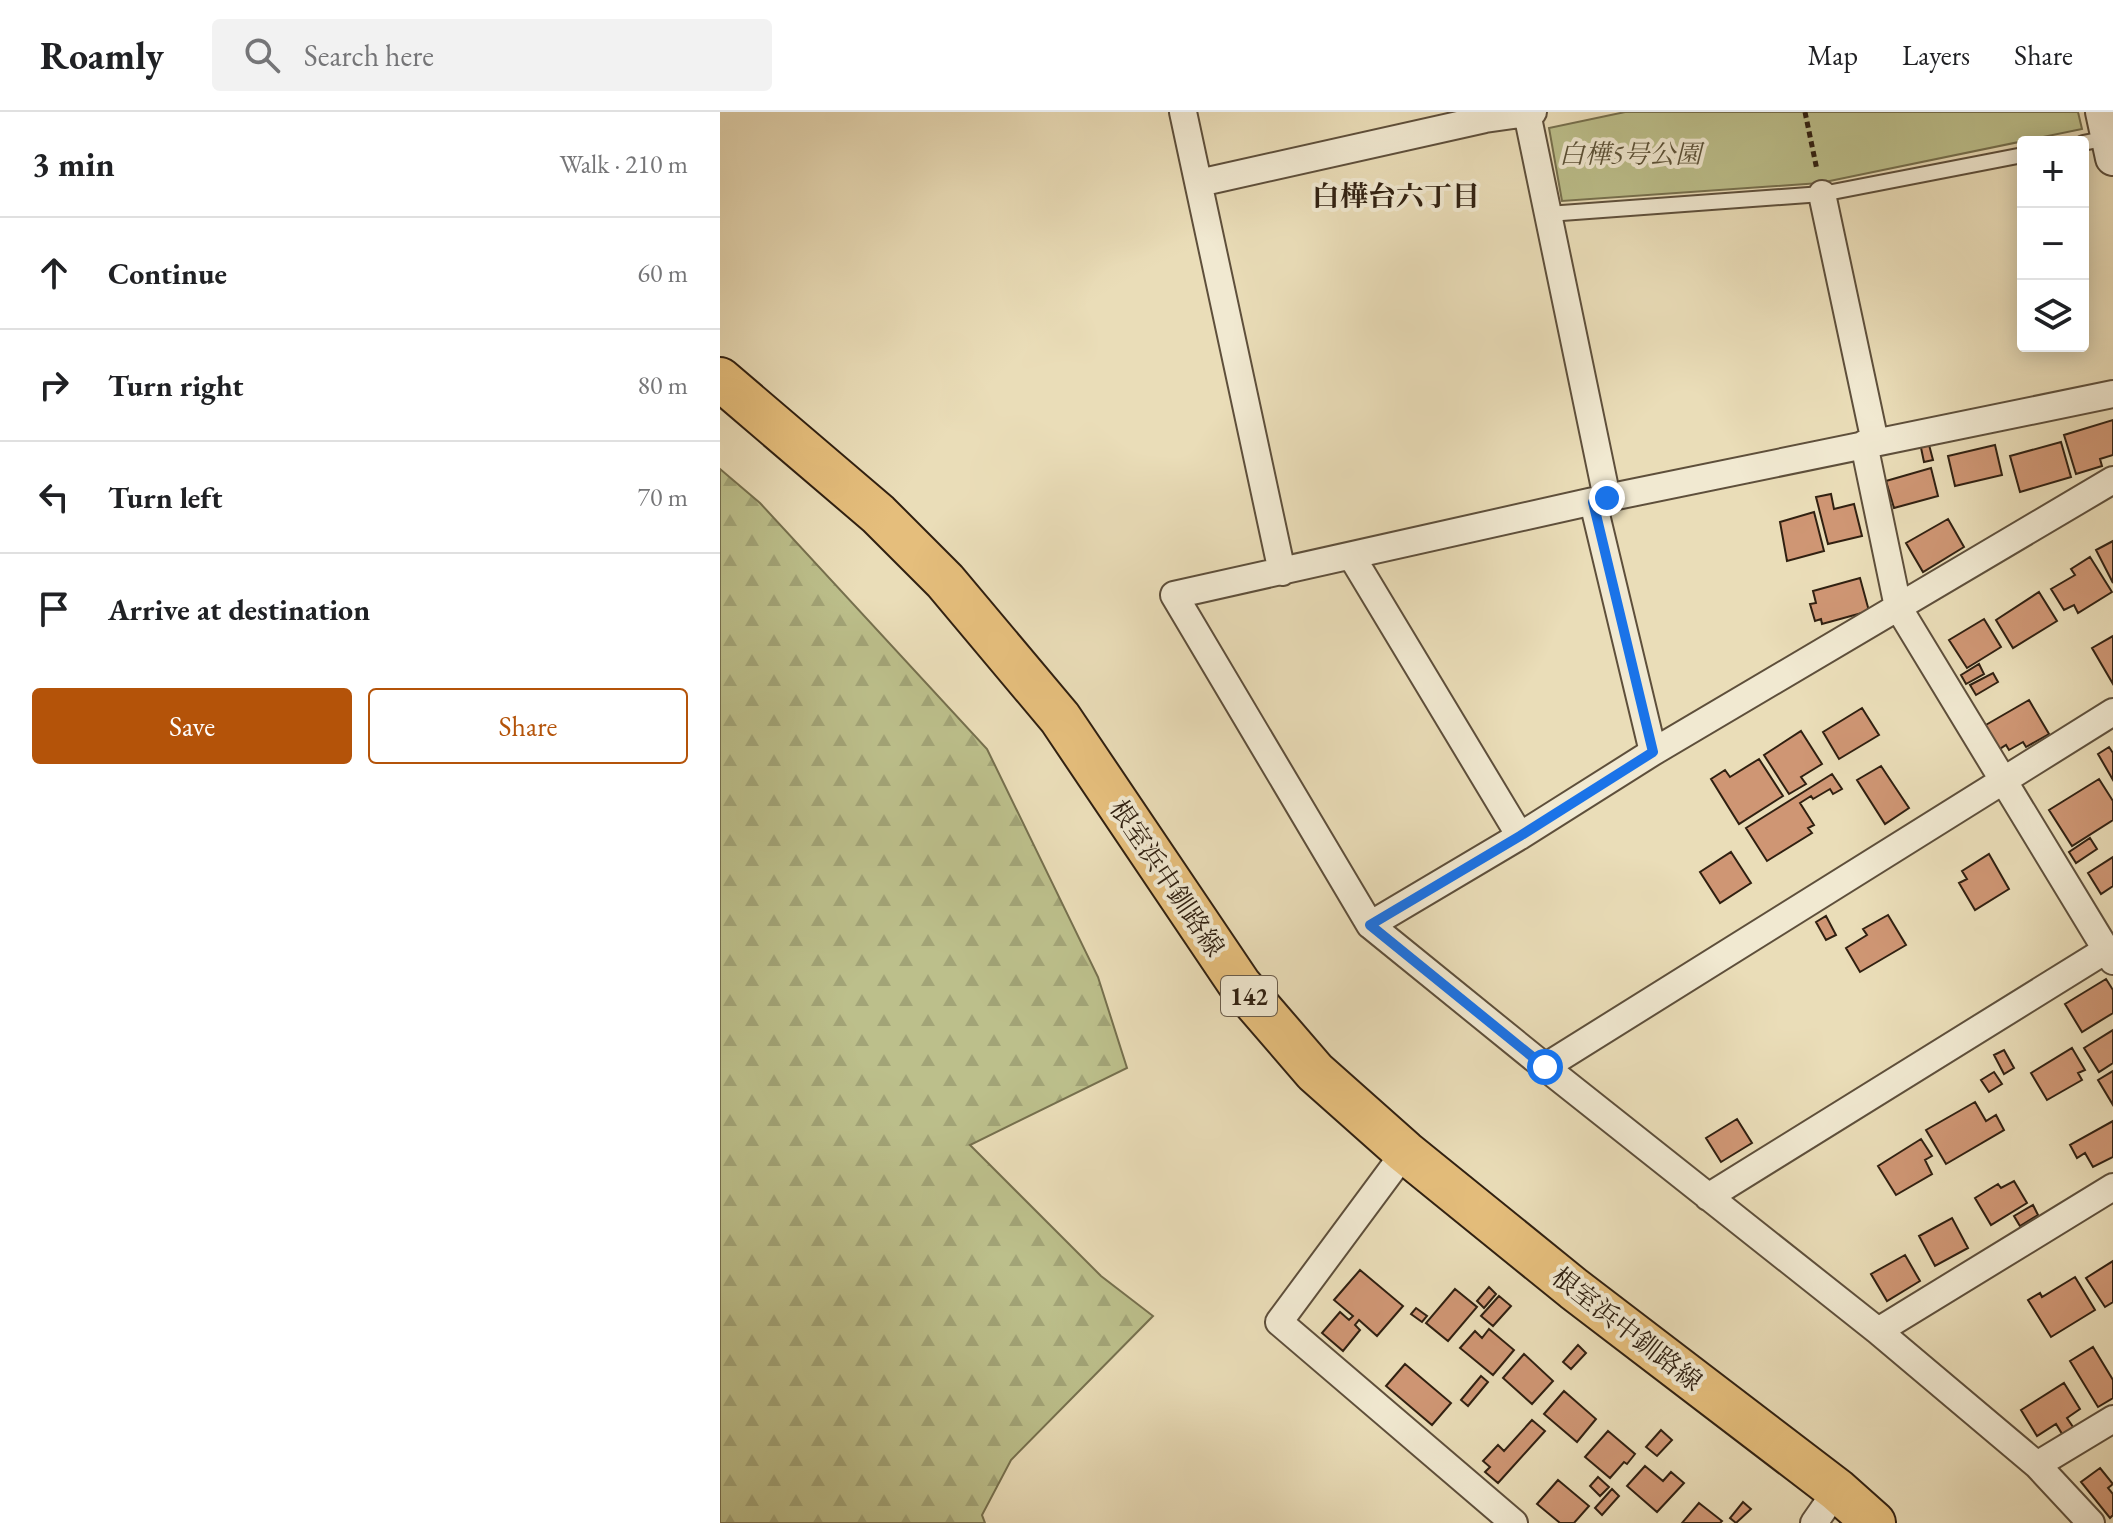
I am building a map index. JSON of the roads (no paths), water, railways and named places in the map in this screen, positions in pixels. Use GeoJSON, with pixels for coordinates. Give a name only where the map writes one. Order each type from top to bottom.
{"type":"FeatureCollection","features":[{"type":"Feature","properties":{"kind":"main road","name":"根室浜中釧路線"},"geometry":{"type":"LineString","coordinates":[[720,379],[878,514],[945,581],[1060,718],[1240,985],[1315,1072],[1405,1152],[1574,1289],[1826,1506],[1874,1523]]}},
{"type":"Feature","properties":{"kind":"street"},"geometry":{"type":"LineString","coordinates":[[1183,112],[1282,572]]}},
{"type":"Feature","properties":{"kind":"street"},"geometry":{"type":"LineString","coordinates":[[1199,183],[1484,116],[1530,113],[1600,500],[1653,752]]}},
{"type":"Feature","properties":{"kind":"street"},"geometry":{"type":"LineString","coordinates":[[1708,1197],[2110,956],[1898,607],[1822,194]]}},
{"type":"Feature","properties":{"kind":"street"},"geometry":{"type":"LineString","coordinates":[[2091,1523],[2037,1465],[1878,1331],[1370,925],[1174,595],[1600,500],[2113,394]]}},
{"type":"Feature","properties":{"kind":"street"},"geometry":{"type":"LineString","coordinates":[[1370,925],[1653,752],[2113,480]]}},
{"type":"Feature","properties":{"kind":"street"},"geometry":{"type":"LineString","coordinates":[[1352,557],[1520,836]]}},
{"type":"Feature","properties":{"kind":"street"},"geometry":{"type":"LineString","coordinates":[[1545,1067],[2113,712]]}},
{"type":"Feature","properties":{"kind":"street"},"geometry":{"type":"LineString","coordinates":[[1405,1152],[1279,1322],[1514,1523]]}},
{"type":"Feature","properties":{"kind":"street"},"geometry":{"type":"LineString","coordinates":[[1878,1331],[2113,1187]]}},
{"type":"Feature","properties":{"kind":"street"},"geometry":{"type":"LineString","coordinates":[[2037,1465],[2113,1419]]}},
{"type":"Feature","properties":{"kind":"lane"},"geometry":{"type":"LineString","coordinates":[[1548,214],[1822,194],[2017,156]]}},
{"type":"Feature","properties":{"kind":"district","name":"白樺台六丁目"},"geometry":{"type":"Point","coordinates":[1396,196]}},
{"type":"Feature","properties":{"kind":"park label","name":"白樺5号公園"},"geometry":{"type":"Point","coordinates":[1630,154]}}]}
